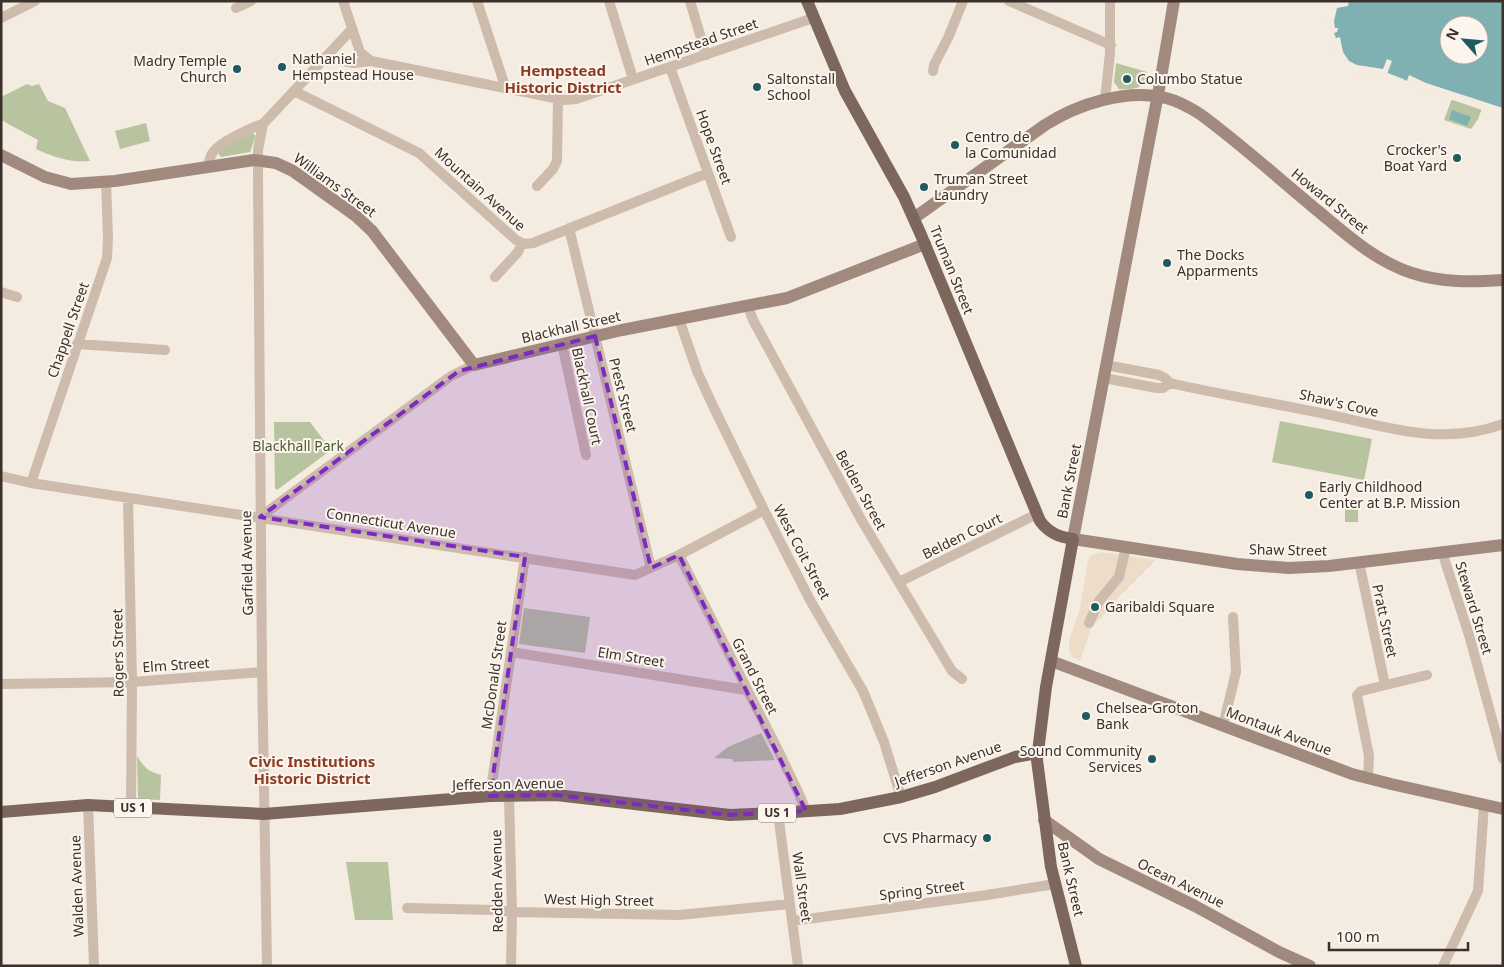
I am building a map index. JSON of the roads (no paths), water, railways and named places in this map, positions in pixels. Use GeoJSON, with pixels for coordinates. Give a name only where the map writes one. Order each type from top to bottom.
{"type":"FeatureCollection","features":[{"type":"Feature","properties":{"kind":"main road","name":"Truman Street"},"geometry":{"type":"LineString","coordinates":[[807,1],[845,91],[914,218],[1040,521],[1050,532],[1062,538],[1073,539]]}},
{"type":"Feature","properties":{"kind":"main road","name":"Bank Street"},"geometry":{"type":"LineString","coordinates":[[1073,539],[1051,661],[1037,753],[1037,770],[1055,884],[1076,966]]}},
{"type":"Feature","properties":{"kind":"main road","name":"Jefferson Avenue"},"geometry":{"type":"LineString","coordinates":[[1,812],[88,805],[264,814],[490,796],[556,795],[730,815],[778,813],[840,809],[901,797],[935,787],[1015,757],[1037,753]]}},
{"type":"Feature","properties":{"kind":"street"},"geometry":{"type":"LineString","coordinates":[[1,18],[35,1]]}},
{"type":"Feature","properties":{"kind":"street"},"geometry":{"type":"LineString","coordinates":[[236,8],[251,1]]}},
{"type":"Feature","properties":{"kind":"street"},"geometry":{"type":"LineString","coordinates":[[343,1],[360,52],[372,61]]}},
{"type":"Feature","properties":{"kind":"street"},"geometry":{"type":"LineString","coordinates":[[477,1],[506,89]]}},
{"type":"Feature","properties":{"kind":"street"},"geometry":{"type":"LineString","coordinates":[[609,1],[633,79]]}},
{"type":"Feature","properties":{"kind":"street"},"geometry":{"type":"LineString","coordinates":[[690,1],[706,55]]}},
{"type":"Feature","properties":{"kind":"street"},"geometry":{"type":"LineString","coordinates":[[933,71],[934,64],[949,36],[963,1]]}},
{"type":"Feature","properties":{"kind":"street"},"geometry":{"type":"LineString","coordinates":[[1009,1],[1110,45]]}},
{"type":"Feature","properties":{"kind":"street"},"geometry":{"type":"LineString","coordinates":[[1105,100],[1110,45],[1110,1]]}},
{"type":"Feature","properties":{"kind":"street","name":"Bank Street"},"geometry":{"type":"LineString","coordinates":[[1073,539],[1174,1]]}},
{"type":"Feature","properties":{"kind":"street","name":"Hempstead Street"},"geometry":{"type":"LineString","coordinates":[[326,58],[354,63],[372,61],[558,100],[576,99],[813,18]]}},
{"type":"Feature","properties":{"kind":"street"},"geometry":{"type":"LineString","coordinates":[[209,166],[211,156],[216,148],[247,130],[263,124],[352,29]]}},
{"type":"Feature","properties":{"kind":"street","name":"Hope Street"},"geometry":{"type":"LineString","coordinates":[[670,67],[731,237]]}},
{"type":"Feature","properties":{"kind":"street","name":"Mountain Avenue"},"geometry":{"type":"LineString","coordinates":[[294,91],[419,153],[516,240],[522,243],[533,243],[708,173]]}},
{"type":"Feature","properties":{"kind":"street","name":"Howard Street"},"geometry":{"type":"LineString","coordinates":[[914,218],[1054,120],[1073,110],[1105,100],[1133,95],[1157,96],[1181,103],[1200,114],[1355,241],[1388,263],[1412,273],[1437,280],[1463,282],[1503,280]]}},
{"type":"Feature","properties":{"kind":"street"},"geometry":{"type":"LineString","coordinates":[[537,186],[554,168],[557,161],[558,100]]}},
{"type":"Feature","properties":{"kind":"street","name":"Garfield Avenue"},"geometry":{"type":"LineString","coordinates":[[263,124],[258,160],[260,517],[267,966]]}},
{"type":"Feature","properties":{"kind":"street","name":"Williams Street"},"geometry":{"type":"LineString","coordinates":[[1,155],[54,181],[71,184],[106,182],[258,160],[278,163],[293,171],[364,223],[474,365]]}},
{"type":"Feature","properties":{"kind":"street","name":"Chappell Street"},"geometry":{"type":"LineString","coordinates":[[30,483],[106,258],[108,211],[106,182]]}},
{"type":"Feature","properties":{"kind":"street","name":"Prest Street"},"geometry":{"type":"LineString","coordinates":[[569,228],[651,568]]}},
{"type":"Feature","properties":{"kind":"street"},"geometry":{"type":"LineString","coordinates":[[495,277],[518,252],[522,243]]}},
{"type":"Feature","properties":{"kind":"street","name":"Blackhall Street"},"geometry":{"type":"LineString","coordinates":[[260,517],[451,376],[474,365],[595,336],[773,302],[800,294],[925,244]]}},
{"type":"Feature","properties":{"kind":"street"},"geometry":{"type":"LineString","coordinates":[[1,292],[17,297]]}},
{"type":"Feature","properties":{"kind":"street","name":"Belden Street"},"geometry":{"type":"LineString","coordinates":[[748,306],[753,320],[862,521],[952,671],[962,679]]}},
{"type":"Feature","properties":{"kind":"street","name":"West Coit Street"},"geometry":{"type":"LineString","coordinates":[[679,319],[705,388],[764,510],[810,600],[863,691],[884,742],[901,797]]}},
{"type":"Feature","properties":{"kind":"street"},"geometry":{"type":"LineString","coordinates":[[77,344],[164,350]]}},
{"type":"Feature","properties":{"kind":"street","name":"Blackhall Court"},"geometry":{"type":"LineString","coordinates":[[562,344],[586,455]]}},
{"type":"Feature","properties":{"kind":"street","name":"Shaw's Cove"},"geometry":{"type":"LineString","coordinates":[[1105,372],[1157,388],[1163,388],[1170,384],[1415,433],[1451,434],[1502,425]]}},
{"type":"Feature","properties":{"kind":"street","name":"Connecticut Avenue"},"geometry":{"type":"LineString","coordinates":[[1,476],[30,483],[635,575],[679,555],[764,510]]}},
{"type":"Feature","properties":{"kind":"street","name":"Rogers Street"},"geometry":{"type":"LineString","coordinates":[[128,498],[132,682],[131,808]]}},
{"type":"Feature","properties":{"kind":"street","name":"Belden Court"},"geometry":{"type":"LineString","coordinates":[[899,582],[1038,514]]}},
{"type":"Feature","properties":{"kind":"street","name":"Shaw Street"},"geometry":{"type":"LineString","coordinates":[[1073,539],[1268,567],[1309,568],[1503,545]]}},
{"type":"Feature","properties":{"kind":"street"},"geometry":{"type":"LineString","coordinates":[[1089,623],[1097,604],[1119,577],[1126,547]]}},
{"type":"Feature","properties":{"kind":"street","name":"Steward Street"},"geometry":{"type":"LineString","coordinates":[[1442,552],[1469,635],[1503,759]]}},
{"type":"Feature","properties":{"kind":"street","name":"Grand Street"},"geometry":{"type":"LineString","coordinates":[[679,555],[800,794],[806,811]]}},
{"type":"Feature","properties":{"kind":"street","name":"McDonald Street"},"geometry":{"type":"LineString","coordinates":[[490,796],[525,557]]}},
{"type":"Feature","properties":{"kind":"street","name":"Pratt Street"},"geometry":{"type":"LineString","coordinates":[[1359,562],[1385,686]]}},
{"type":"Feature","properties":{"kind":"street"},"geometry":{"type":"LineString","coordinates":[[1224,726],[1236,672],[1234,617]]}},
{"type":"Feature","properties":{"kind":"street","name":"Elm Street"},"geometry":{"type":"LineString","coordinates":[[511,652],[746,690]]}},
{"type":"Feature","properties":{"kind":"street","name":"Montauk Avenue"},"geometry":{"type":"LineString","coordinates":[[1051,661],[1339,770],[1368,779],[1503,809]]}},
{"type":"Feature","properties":{"kind":"street","name":"Elm Street"},"geometry":{"type":"LineString","coordinates":[[1,684],[132,682],[262,672]]}},
{"type":"Feature","properties":{"kind":"street"},"geometry":{"type":"LineString","coordinates":[[1368,779],[1369,756],[1357,696],[1361,691],[1427,675]]}},
{"type":"Feature","properties":{"kind":"street","name":"Redden Avenue"},"geometry":{"type":"LineString","coordinates":[[509,796],[512,912],[511,966]]}},
{"type":"Feature","properties":{"kind":"street","name":"Walden Avenue"},"geometry":{"type":"LineString","coordinates":[[88,805],[94,966]]}},
{"type":"Feature","properties":{"kind":"street"},"geometry":{"type":"LineString","coordinates":[[1443,966],[1478,891],[1484,805]]}},
{"type":"Feature","properties":{"kind":"street","name":"Wall Street"},"geometry":{"type":"LineString","coordinates":[[778,813],[798,966]]}},
{"type":"Feature","properties":{"kind":"street","name":"Ocean Avenue"},"geometry":{"type":"LineString","coordinates":[[1044,820],[1107,863],[1310,966]]}},
{"type":"Feature","properties":{"kind":"street","name":"Spring Street"},"geometry":{"type":"LineString","coordinates":[[792,921],[1055,884]]}},
{"type":"Feature","properties":{"kind":"street","name":"West High Street"},"geometry":{"type":"LineString","coordinates":[[406,908],[680,915],[790,904]]}},
{"type":"Feature","properties":{"kind":"water"},"geometry":{"type":"Polygon","coordinates":[[[1330,1],[1503,1],[1503,115],[1388,73],[1371,74],[1333,56],[1330,1]]]}},
{"type":"Feature","properties":{"kind":"water"},"geometry":{"type":"Polygon","coordinates":[[[1452,110],[1471,117],[1467,126],[1449,119],[1452,110]]]}},
{"type":"Feature","properties":{"kind":"place","name":"Nathaniel Hempstead House"},"geometry":{"type":"Point","coordinates":[282,67]}},
{"type":"Feature","properties":{"kind":"place","name":"Madry Temple Church"},"geometry":{"type":"Point","coordinates":[237,69]}},
{"type":"Feature","properties":{"kind":"place","name":"Columbo Statue"},"geometry":{"type":"Point","coordinates":[1127,79]}},
{"type":"Feature","properties":{"kind":"place","name":"Saltonstall School"},"geometry":{"type":"Point","coordinates":[757,87]}},
{"type":"Feature","properties":{"kind":"place","name":"Centro de la Comunidad"},"geometry":{"type":"Point","coordinates":[955,145]}},
{"type":"Feature","properties":{"kind":"place","name":"Crocker's Boat Yard"},"geometry":{"type":"Point","coordinates":[1457,158]}},
{"type":"Feature","properties":{"kind":"place","name":"Truman Street Laundry"},"geometry":{"type":"Point","coordinates":[924,187]}},
{"type":"Feature","properties":{"kind":"place","name":"The Docks Apparments"},"geometry":{"type":"Point","coordinates":[1167,263]}},
{"type":"Feature","properties":{"kind":"place","name":"Early Childhood Center at B.P. Mission"},"geometry":{"type":"Point","coordinates":[1309,495]}},
{"type":"Feature","properties":{"kind":"place","name":"Garibaldi Square"},"geometry":{"type":"Point","coordinates":[1095,607]}},
{"type":"Feature","properties":{"kind":"place","name":"Chelsea-Groton Bank"},"geometry":{"type":"Point","coordinates":[1086,716]}},
{"type":"Feature","properties":{"kind":"place","name":"Sound Community Services"},"geometry":{"type":"Point","coordinates":[1152,759]}},
{"type":"Feature","properties":{"kind":"place","name":"CVS Pharmacy"},"geometry":{"type":"Point","coordinates":[987,838]}},
{"type":"Feature","properties":{"kind":"district","name":"Hempstead Historic District"},"geometry":{"type":"Point","coordinates":[563,80]}},
{"type":"Feature","properties":{"kind":"district","name":"Civic Institutions Historic District"},"geometry":{"type":"Point","coordinates":[312,770]}},
{"type":"Feature","properties":{"kind":"park label","name":"Blackhall Park"},"geometry":{"type":"Point","coordinates":[298,446]}}]}
